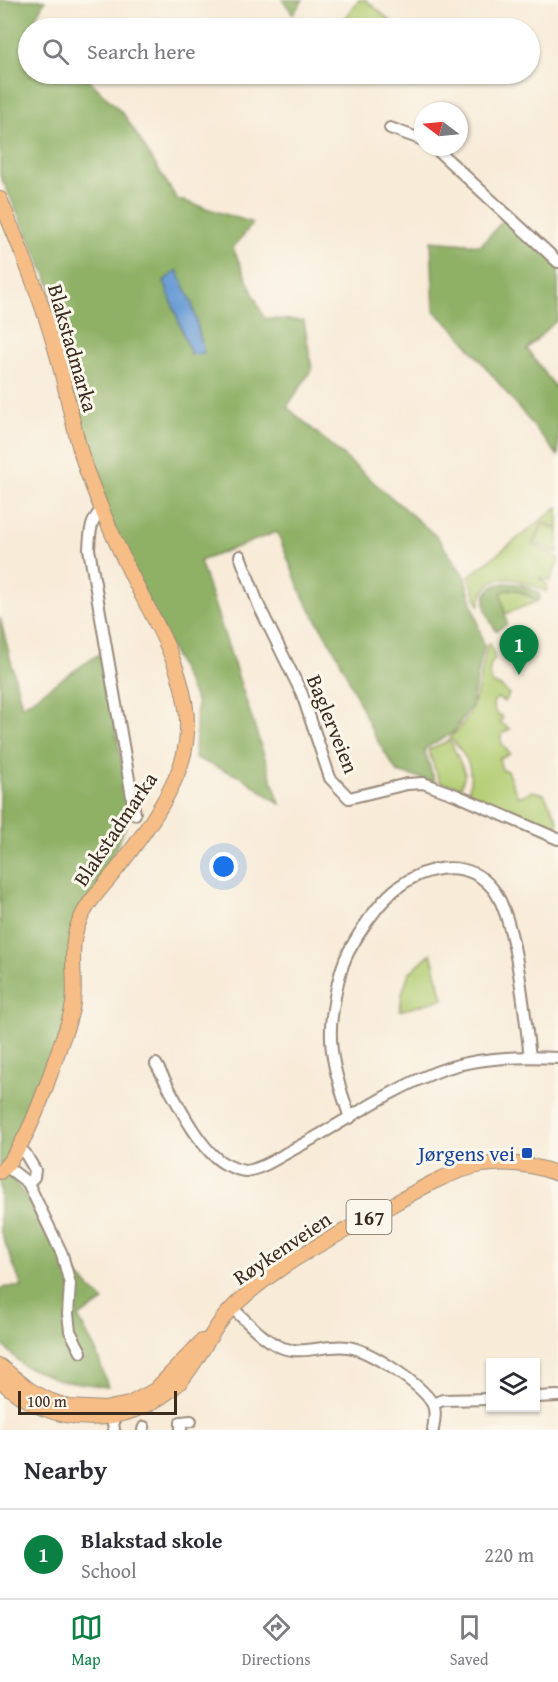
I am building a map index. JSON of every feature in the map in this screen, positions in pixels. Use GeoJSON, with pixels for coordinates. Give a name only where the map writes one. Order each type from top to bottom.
{"type":"FeatureCollection","features":[{"type":"Feature","properties":{"kind":"main road","name":"Blakstadmarka"},"geometry":{"type":"LineString","coordinates":[[0,199],[48,322],[79,448],[102,509],[176,667],[186,704],[187,738],[174,781],[156,812],[121,865],[90,902],[82,916],[73,946],[73,1005],[70,1019],[41,1098],[16,1153],[3,1169]]}},
{"type":"Feature","properties":{"kind":"main road","name":"Røykenveien"},"geometry":{"type":"LineString","coordinates":[[0,1380],[22,1400],[45,1413],[82,1422],[113,1420],[142,1413],[169,1395],[204,1350],[209,1337],[232,1308],[259,1285],[305,1253],[452,1173],[481,1165],[509,1163],[536,1166],[558,1174]]}},
{"type":"Feature","properties":{"kind":"main road","name":"Røykenveien"},"geometry":{"type":"LineString","coordinates":[[0,1366],[33,1392],[59,1404],[84,1409],[113,1420]]}},
{"type":"Feature","properties":{"kind":"street"},"geometry":{"type":"LineString","coordinates":[[390,128],[414,137]]}},
{"type":"Feature","properties":{"kind":"street"},"geometry":{"type":"LineString","coordinates":[[444,156],[558,262]]}},
{"type":"Feature","properties":{"kind":"street","name":"Blakstadmarka"},"geometry":{"type":"LineString","coordinates":[[102,509],[94,518],[90,528],[89,549],[135,814]]}},
{"type":"Feature","properties":{"kind":"street","name":"Baglerveien"},"geometry":{"type":"LineString","coordinates":[[240,556],[259,606],[302,694],[330,778],[349,798],[407,784],[423,783],[558,839]]}},
{"type":"Feature","properties":{"kind":"street"},"geometry":{"type":"LineString","coordinates":[[350,1119],[331,1050],[331,1019],[335,994],[348,952],[369,918],[391,894],[428,871],[456,867],[476,874],[494,889],[505,910],[519,980],[530,1057]]}},
{"type":"Feature","properties":{"kind":"street"},"geometry":{"type":"LineString","coordinates":[[156,1064],[206,1149],[224,1164],[247,1171],[270,1162],[437,1071],[466,1063],[530,1057],[558,1058]]}},
{"type":"Feature","properties":{"kind":"street"},"geometry":{"type":"LineString","coordinates":[[25,1153],[35,1170],[34,1177],[28,1183]]}},
{"type":"Feature","properties":{"kind":"street"},"geometry":{"type":"LineString","coordinates":[[3,1169],[28,1183],[62,1254],[70,1284],[68,1314],[70,1331],[81,1352]]}},
{"type":"Feature","properties":{"kind":"street"},"geometry":{"type":"LineString","coordinates":[[232,1308],[256,1329],[285,1349],[303,1350],[327,1346],[349,1347],[366,1352],[409,1381],[433,1404],[435,1415],[433,1430]]}},
{"type":"Feature","properties":{"kind":"street"},"geometry":{"type":"LineString","coordinates":[[540,1397],[558,1396]]}},
{"type":"Feature","properties":{"kind":"street"},"geometry":{"type":"LineString","coordinates":[[433,1404],[443,1400],[486,1399]]}},
{"type":"Feature","properties":{"kind":"street"},"geometry":{"type":"LineString","coordinates":[[181,1430],[180,1422],[191,1421]]}},
{"type":"Feature","properties":{"kind":"green space"},"geometry":{"type":"Polygon","coordinates":[[[0,0],[45,0],[35,18],[18,18],[18,84],[93,84],[125,116],[177,199],[253,223],[233,248],[264,318],[304,321],[312,369],[287,407],[437,537],[465,577],[484,646],[471,706],[454,732],[424,749],[435,782],[397,772],[374,735],[338,656],[303,597],[277,532],[200,561],[280,804],[243,778],[195,758],[197,703],[111,523],[75,418],[49,282],[0,175],[0,0]]]}},
{"type":"Feature","properties":{"kind":"green space"},"geometry":{"type":"Polygon","coordinates":[[[283,0],[303,0],[293,14],[283,0]]]}},
{"type":"Feature","properties":{"kind":"green space"},"geometry":{"type":"Polygon","coordinates":[[[359,0],[366,0],[387,18],[346,18],[359,0]]]}},
{"type":"Feature","properties":{"kind":"green space"},"geometry":{"type":"Polygon","coordinates":[[[507,216],[558,262],[558,319],[527,349],[558,391],[558,456],[457,332],[434,311],[431,241],[481,245],[507,216]]]}},
{"type":"Feature","properties":{"kind":"green space"},"geometry":{"type":"Polygon","coordinates":[[[558,507],[558,528],[542,523],[532,545],[558,557],[550,581],[539,577],[547,585],[546,592],[515,580],[496,580],[483,593],[479,606],[469,576],[558,507]]]}},
{"type":"Feature","properties":{"kind":"green space"},"geometry":{"type":"Polygon","coordinates":[[[543,524],[558,530],[558,553],[535,544],[543,524]]]}},
{"type":"Feature","properties":{"kind":"green space"},"geometry":{"type":"Polygon","coordinates":[[[521,584],[539,593],[540,597],[538,601],[514,590],[501,594],[507,624],[496,631],[486,609],[486,595],[496,585],[521,584]]]}},
{"type":"Feature","properties":{"kind":"green space"},"geometry":{"type":"Polygon","coordinates":[[[514,589],[538,601],[505,614],[501,594],[505,590],[514,589]]]}},
{"type":"Feature","properties":{"kind":"green space"},"geometry":{"type":"Polygon","coordinates":[[[0,618],[22,706],[102,652],[131,815],[83,918],[65,1029],[45,1088],[0,1175],[0,618]]]}},
{"type":"Feature","properties":{"kind":"green space"},"geometry":{"type":"Polygon","coordinates":[[[490,643],[495,659],[490,670],[492,683],[509,694],[505,702],[497,698],[493,705],[498,716],[501,715],[503,719],[499,722],[510,729],[501,738],[502,744],[510,754],[499,759],[502,770],[507,771],[518,797],[533,791],[544,794],[558,820],[558,832],[468,794],[471,776],[468,762],[450,737],[467,719],[480,682],[487,645],[490,643]]]}},
{"type":"Feature","properties":{"kind":"green space"},"geometry":{"type":"Polygon","coordinates":[[[450,740],[465,773],[461,787],[440,782],[428,750],[450,740]]]}},
{"type":"Feature","properties":{"kind":"green space"},"geometry":{"type":"Polygon","coordinates":[[[431,953],[443,999],[400,1011],[402,994],[409,973],[431,953]]]}},
{"type":"Feature","properties":{"kind":"green space"},"geometry":{"type":"Polygon","coordinates":[[[9,1174],[43,1222],[55,1249],[104,1301],[78,1317],[96,1351],[108,1387],[59,1380],[24,1366],[0,1343],[0,1289],[22,1287],[0,1230],[0,1181],[9,1174]]]}},
{"type":"Feature","properties":{"kind":"water"},"geometry":{"type":"Polygon","coordinates":[[[177,270],[192,303],[204,353],[191,355],[164,281],[177,270]]]}},
{"type":"Feature","properties":{"kind":"place","name":"Blakstad skole"},"geometry":{"type":"Point","coordinates":[519,675]}},
{"type":"Feature","properties":{"kind":"place","name":"Jørgens vei"},"geometry":{"type":"Point","coordinates":[527,1153]}}]}
